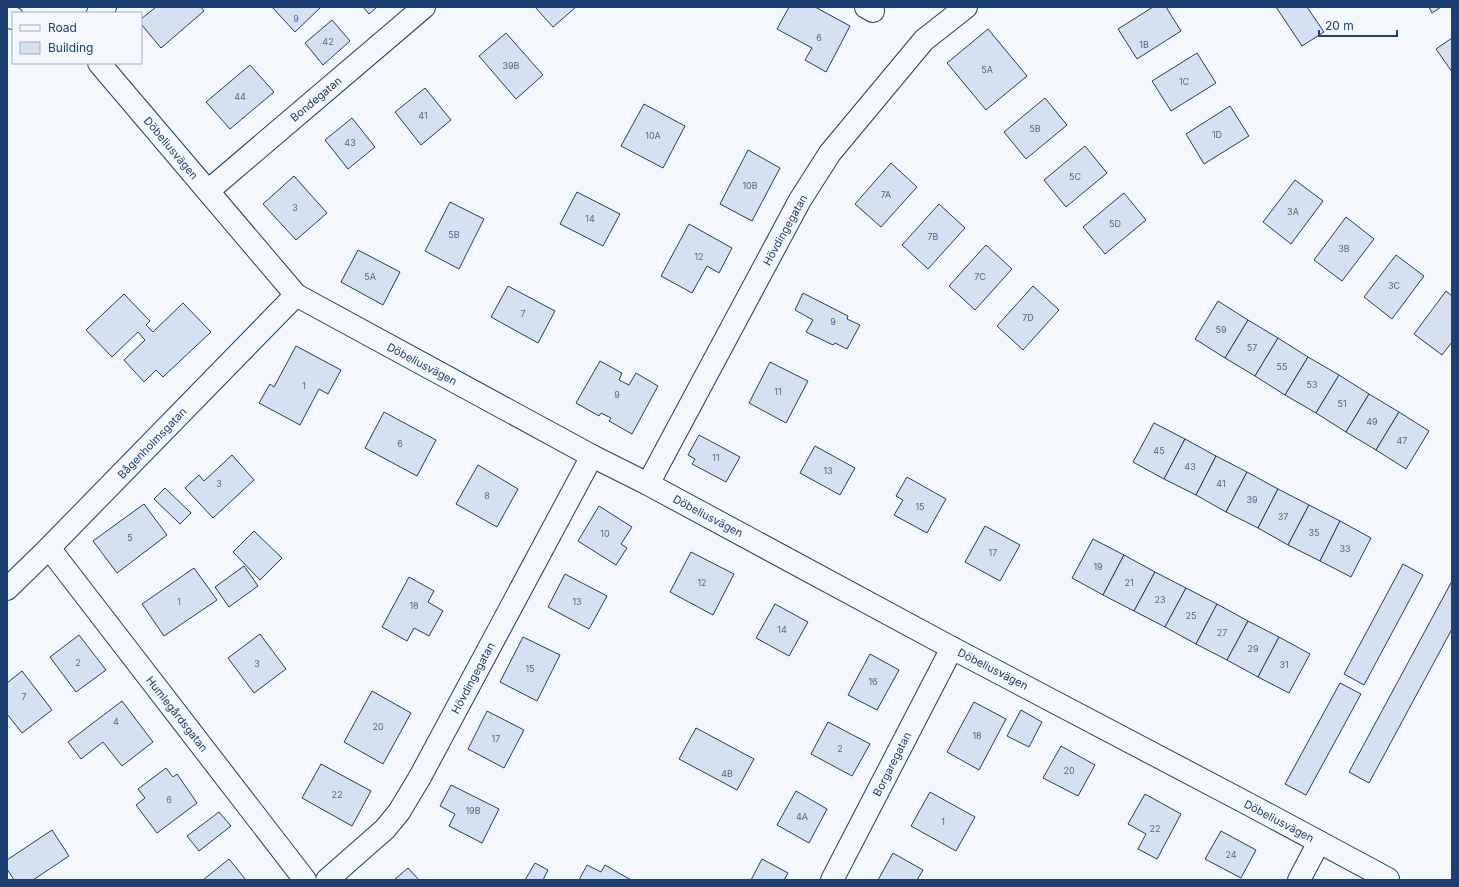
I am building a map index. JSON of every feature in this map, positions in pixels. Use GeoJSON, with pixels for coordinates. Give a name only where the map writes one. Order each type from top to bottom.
{"type":"FeatureCollection","features":[{"type":"Feature","properties":{"kind":"street","name":"Bondegatan"},"geometry":{"type":"LineString","coordinates":[[208,191],[424,7]]}},
{"type":"Feature","properties":{"kind":"street","name":"Hövdingegatan"},"geometry":{"type":"LineString","coordinates":[[648,484],[800,200],[830,153],[924,40],[966,7]]}},
{"type":"Feature","properties":{"kind":"street","name":"Döbeliusvägen"},"geometry":{"type":"LineString","coordinates":[[100,64],[296,296],[592,456],[648,484],[1388,880]]}},
{"type":"Feature","properties":{"kind":"street","name":"Bågenholmsgatan"},"geometry":{"type":"LineString","coordinates":[[7,589],[50,548],[296,296]]}},
{"type":"Feature","properties":{"kind":"street","name":"Hövdingegatan"},"geometry":{"type":"LineString","coordinates":[[327,880],[385,829],[399,812],[420,777],[592,456]]}},
{"type":"Feature","properties":{"kind":"street","name":"Humlegårdsgatan"},"geometry":{"type":"LineString","coordinates":[[50,548],[305,880]]}},
{"type":"Feature","properties":{"kind":"street","name":"Borgaregatan"},"geometry":{"type":"LineString","coordinates":[[832,880],[952,648]]}},
{"type":"Feature","properties":{"kind":"street"},"geometry":{"type":"LineString","coordinates":[[1299,880],[1319,842]]}},
{"type":"Feature","properties":{"kind":"building"},"geometry":{"type":"Polygon","coordinates":[[[156,7],[201,7],[204,11],[161,48],[142,25],[142,18],[156,7]]]}},
{"type":"Feature","properties":{"kind":"building"},"geometry":{"type":"Polygon","coordinates":[[[272,7],[321,7],[295,32],[272,7]]]}},
{"type":"Feature","properties":{"kind":"building"},"geometry":{"type":"Polygon","coordinates":[[[363,7],[377,7],[369,14],[363,7]]]}},
{"type":"Feature","properties":{"kind":"building"},"geometry":{"type":"Polygon","coordinates":[[[535,7],[576,7],[553,27],[535,7]]]}},
{"type":"Feature","properties":{"kind":"building"},"geometry":{"type":"Polygon","coordinates":[[[789,7],[815,7],[850,26],[826,72],[805,60],[812,48],[777,29],[789,7]]]}},
{"type":"Feature","properties":{"kind":"building"},"geometry":{"type":"Polygon","coordinates":[[[1153,7],[1166,7],[1181,31],[1137,59],[1118,29],[1153,7]]]}},
{"type":"Feature","properties":{"kind":"building"},"geometry":{"type":"Polygon","coordinates":[[[1276,7],[1307,7],[1324,32],[1302,46],[1276,7]]]}},
{"type":"Feature","properties":{"kind":"building"},"geometry":{"type":"Polygon","coordinates":[[[1429,7],[1441,7],[1432,13],[1429,7]]]}},
{"type":"Feature","properties":{"kind":"building"},"geometry":{"type":"Polygon","coordinates":[[[332,20],[350,41],[323,65],[305,43],[332,20]]]}},
{"type":"Feature","properties":{"kind":"building"},"geometry":{"type":"Polygon","coordinates":[[[988,29],[1027,76],[986,110],[947,63],[988,29]]]}},
{"type":"Feature","properties":{"kind":"building"},"geometry":{"type":"Polygon","coordinates":[[[506,33],[543,75],[516,99],[479,56],[506,33]]]}},
{"type":"Feature","properties":{"kind":"building"},"geometry":{"type":"Polygon","coordinates":[[[1452,38],[1452,72],[1436,49],[1452,38]]]}},
{"type":"Feature","properties":{"kind":"building"},"geometry":{"type":"Polygon","coordinates":[[[1197,53],[1216,83],[1171,111],[1152,81],[1197,53]]]}},
{"type":"Feature","properties":{"kind":"building"},"geometry":{"type":"Polygon","coordinates":[[[250,65],[274,92],[230,129],[206,102],[250,65]]]}},
{"type":"Feature","properties":{"kind":"building"},"geometry":{"type":"Polygon","coordinates":[[[425,88],[451,120],[421,145],[395,112],[425,88]]]}},
{"type":"Feature","properties":{"kind":"building"},"geometry":{"type":"Polygon","coordinates":[[[1045,98],[1067,125],[1026,159],[1004,132],[1045,98]]]}},
{"type":"Feature","properties":{"kind":"building"},"geometry":{"type":"Polygon","coordinates":[[[644,104],[685,126],[663,168],[621,146],[644,104]]]}},
{"type":"Feature","properties":{"kind":"building"},"geometry":{"type":"Polygon","coordinates":[[[1230,106],[1249,136],[1204,164],[1186,134],[1230,106]]]}},
{"type":"Feature","properties":{"kind":"building"},"geometry":{"type":"Polygon","coordinates":[[[352,118],[375,147],[348,169],[325,140],[352,118]]]}},
{"type":"Feature","properties":{"kind":"building"},"geometry":{"type":"Polygon","coordinates":[[[1085,146],[1107,173],[1066,207],[1044,180],[1085,146]]]}},
{"type":"Feature","properties":{"kind":"building"},"geometry":{"type":"Polygon","coordinates":[[[748,150],[780,168],[752,221],[720,204],[748,150]]]}},
{"type":"Feature","properties":{"kind":"building"},"geometry":{"type":"Polygon","coordinates":[[[891,163],[917,187],[881,227],[855,204],[891,163]]]}},
{"type":"Feature","properties":{"kind":"building"},"geometry":{"type":"Polygon","coordinates":[[[294,176],[327,213],[296,240],[263,204],[294,176]]]}},
{"type":"Feature","properties":{"kind":"building"},"geometry":{"type":"Polygon","coordinates":[[[1295,180],[1323,201],[1291,244],[1263,222],[1295,180]]]}},
{"type":"Feature","properties":{"kind":"building"},"geometry":{"type":"Polygon","coordinates":[[[577,192],[620,214],[603,246],[560,224],[577,192]]]}},
{"type":"Feature","properties":{"kind":"building"},"geometry":{"type":"Polygon","coordinates":[[[1124,193],[1146,220],[1105,254],[1083,227],[1124,193]]]}},
{"type":"Feature","properties":{"kind":"building"},"geometry":{"type":"Polygon","coordinates":[[[450,202],[484,219],[459,269],[425,251],[450,202]]]}},
{"type":"Feature","properties":{"kind":"building"},"geometry":{"type":"Polygon","coordinates":[[[939,204],[965,228],[928,269],[902,245],[939,204]]]}},
{"type":"Feature","properties":{"kind":"building"},"geometry":{"type":"Polygon","coordinates":[[[1346,217],[1374,239],[1342,281],[1314,260],[1346,217]]]}},
{"type":"Feature","properties":{"kind":"building"},"geometry":{"type":"Polygon","coordinates":[[[689,224],[732,248],[719,273],[707,266],[692,293],[661,276],[689,224]]]}},
{"type":"Feature","properties":{"kind":"building"},"geometry":{"type":"Polygon","coordinates":[[[986,245],[1012,269],[975,310],[949,286],[986,245]]]}},
{"type":"Feature","properties":{"kind":"building"},"geometry":{"type":"Polygon","coordinates":[[[358,250],[400,272],[383,305],[341,282],[358,250]]]}},
{"type":"Feature","properties":{"kind":"building"},"geometry":{"type":"Polygon","coordinates":[[[1396,255],[1424,276],[1392,319],[1364,297],[1396,255]]]}},
{"type":"Feature","properties":{"kind":"building"},"geometry":{"type":"Polygon","coordinates":[[[508,286],[555,311],[538,343],[491,317],[508,286]]]}},
{"type":"Feature","properties":{"kind":"building"},"geometry":{"type":"Polygon","coordinates":[[[1033,286],[1059,310],[1023,350],[997,326],[1033,286]]]}},
{"type":"Feature","properties":{"kind":"building"},"geometry":{"type":"Polygon","coordinates":[[[1446,291],[1452,296],[1452,342],[1442,355],[1414,334],[1446,291]]]}},
{"type":"Feature","properties":{"kind":"building"},"geometry":{"type":"Polygon","coordinates":[[[803,293],[848,316],[847,319],[860,325],[847,349],[835,343],[833,345],[806,332],[813,320],[795,310],[803,293]]]}},
{"type":"Feature","properties":{"kind":"building"},"geometry":{"type":"Polygon","coordinates":[[[124,294],[150,321],[146,325],[153,332],[183,303],[211,332],[163,377],[156,370],[144,382],[124,360],[145,340],[138,332],[112,357],[86,330],[124,294]]]}},
{"type":"Feature","properties":{"kind":"building"},"geometry":{"type":"Polygon","coordinates":[[[1218,301],[1248,320],[1225,358],[1195,339],[1218,301]]]}},
{"type":"Feature","properties":{"kind":"building"},"geometry":{"type":"Polygon","coordinates":[[[1248,320],[1278,338],[1255,376],[1225,358],[1248,320]]]}},
{"type":"Feature","properties":{"kind":"building"},"geometry":{"type":"Polygon","coordinates":[[[1278,338],[1308,357],[1285,395],[1255,376],[1278,338]]]}},
{"type":"Feature","properties":{"kind":"building"},"geometry":{"type":"Polygon","coordinates":[[[296,346],[341,370],[328,394],[319,389],[300,425],[259,403],[270,384],[274,387],[296,346]]]}},
{"type":"Feature","properties":{"kind":"building"},"geometry":{"type":"Polygon","coordinates":[[[1308,357],[1339,375],[1316,413],[1285,395],[1308,357]]]}},
{"type":"Feature","properties":{"kind":"building"},"geometry":{"type":"Polygon","coordinates":[[[600,361],[622,373],[619,380],[629,385],[636,373],[658,386],[632,434],[609,421],[611,418],[601,413],[599,416],[576,403],[600,361]]]}},
{"type":"Feature","properties":{"kind":"building"},"geometry":{"type":"Polygon","coordinates":[[[770,362],[808,381],[786,423],[749,403],[770,362]]]}},
{"type":"Feature","properties":{"kind":"building"},"geometry":{"type":"Polygon","coordinates":[[[1339,375],[1369,394],[1346,432],[1316,413],[1339,375]]]}},
{"type":"Feature","properties":{"kind":"building"},"geometry":{"type":"Polygon","coordinates":[[[1369,394],[1399,412],[1376,450],[1346,432],[1369,394]]]}},
{"type":"Feature","properties":{"kind":"building"},"geometry":{"type":"Polygon","coordinates":[[[384,412],[436,440],[417,476],[365,448],[384,412]]]}},
{"type":"Feature","properties":{"kind":"building"},"geometry":{"type":"Polygon","coordinates":[[[1399,412],[1429,431],[1406,469],[1376,450],[1399,412]]]}},
{"type":"Feature","properties":{"kind":"building"},"geometry":{"type":"Polygon","coordinates":[[[1154,423],[1185,439],[1164,479],[1133,462],[1154,423]]]}},
{"type":"Feature","properties":{"kind":"building"},"geometry":{"type":"Polygon","coordinates":[[[699,435],[740,457],[726,482],[692,464],[695,459],[688,455],[699,435]]]}},
{"type":"Feature","properties":{"kind":"building"},"geometry":{"type":"Polygon","coordinates":[[[1185,439],[1216,456],[1196,495],[1164,479],[1185,439]]]}},
{"type":"Feature","properties":{"kind":"building"},"geometry":{"type":"Polygon","coordinates":[[[815,446],[855,468],[840,495],[800,473],[815,446]]]}},
{"type":"Feature","properties":{"kind":"building"},"geometry":{"type":"Polygon","coordinates":[[[232,455],[254,480],[213,518],[185,488],[199,475],[204,481],[232,455]]]}},
{"type":"Feature","properties":{"kind":"building"},"geometry":{"type":"Polygon","coordinates":[[[1216,456],[1247,472],[1226,512],[1196,495],[1216,456]]]}},
{"type":"Feature","properties":{"kind":"building"},"geometry":{"type":"Polygon","coordinates":[[[478,465],[518,489],[497,527],[456,504],[478,465]]]}},
{"type":"Feature","properties":{"kind":"building"},"geometry":{"type":"Polygon","coordinates":[[[1247,472],[1278,489],[1258,528],[1226,512],[1247,472]]]}},
{"type":"Feature","properties":{"kind":"building"},"geometry":{"type":"Polygon","coordinates":[[[907,477],[946,499],[927,533],[894,515],[903,500],[896,496],[907,477]]]}},
{"type":"Feature","properties":{"kind":"building"},"geometry":{"type":"Polygon","coordinates":[[[165,488],[191,513],[180,524],[154,499],[165,488]]]}},
{"type":"Feature","properties":{"kind":"building"},"geometry":{"type":"Polygon","coordinates":[[[1278,489],[1309,505],[1288,545],[1258,528],[1278,489]]]}},
{"type":"Feature","properties":{"kind":"building"},"geometry":{"type":"Polygon","coordinates":[[[144,504],[167,535],[117,573],[93,541],[144,504]]]}},
{"type":"Feature","properties":{"kind":"building"},"geometry":{"type":"Polygon","coordinates":[[[1309,505],[1340,521],[1320,561],[1288,545],[1309,505]]]}},
{"type":"Feature","properties":{"kind":"building"},"geometry":{"type":"Polygon","coordinates":[[[599,506],[632,527],[621,544],[627,548],[616,565],[578,541],[599,506]]]}},
{"type":"Feature","properties":{"kind":"building"},"geometry":{"type":"Polygon","coordinates":[[[1340,521],[1371,538],[1351,577],[1320,561],[1340,521]]]}},
{"type":"Feature","properties":{"kind":"building"},"geometry":{"type":"Polygon","coordinates":[[[985,526],[1020,545],[1000,581],[965,562],[985,526]]]}},
{"type":"Feature","properties":{"kind":"building"},"geometry":{"type":"Polygon","coordinates":[[[254,531],[282,558],[260,580],[233,552],[254,531]]]}},
{"type":"Feature","properties":{"kind":"building"},"geometry":{"type":"Polygon","coordinates":[[[1093,539],[1124,555],[1103,595],[1072,578],[1093,539]]]}},
{"type":"Feature","properties":{"kind":"building"},"geometry":{"type":"Polygon","coordinates":[[[691,552],[734,574],[713,615],[670,592],[691,552]]]}},
{"type":"Feature","properties":{"kind":"building"},"geometry":{"type":"Polygon","coordinates":[[[1124,555],[1155,572],[1134,611],[1103,595],[1124,555]]]}},
{"type":"Feature","properties":{"kind":"building"},"geometry":{"type":"Polygon","coordinates":[[[1403,564],[1423,575],[1364,685],[1344,674],[1403,564]]]}},
{"type":"Feature","properties":{"kind":"building"},"geometry":{"type":"Polygon","coordinates":[[[244,566],[258,586],[229,607],[215,587],[244,566]]]}},
{"type":"Feature","properties":{"kind":"building"},"geometry":{"type":"Polygon","coordinates":[[[194,568],[217,600],[164,636],[142,604],[194,568]]]}},
{"type":"Feature","properties":{"kind":"building"},"geometry":{"type":"Polygon","coordinates":[[[1155,572],[1186,588],[1165,627],[1134,611],[1155,572]]]}},
{"type":"Feature","properties":{"kind":"building"},"geometry":{"type":"Polygon","coordinates":[[[565,574],[607,596],[589,629],[548,607],[565,574]]]}},
{"type":"Feature","properties":{"kind":"building"},"geometry":{"type":"Polygon","coordinates":[[[409,577],[434,591],[428,602],[443,611],[429,636],[414,628],[407,641],[382,627],[409,577]]]}},
{"type":"Feature","properties":{"kind":"building"},"geometry":{"type":"Polygon","coordinates":[[[1452,581],[1452,629],[1369,783],[1349,772],[1452,581]]]}},
{"type":"Feature","properties":{"kind":"building"},"geometry":{"type":"Polygon","coordinates":[[[1186,588],[1217,604],[1196,644],[1165,627],[1186,588]]]}},
{"type":"Feature","properties":{"kind":"building"},"geometry":{"type":"Polygon","coordinates":[[[775,604],[808,622],[789,656],[756,638],[775,604]]]}},
{"type":"Feature","properties":{"kind":"building"},"geometry":{"type":"Polygon","coordinates":[[[1217,604],[1248,621],[1227,660],[1196,644],[1217,604]]]}},
{"type":"Feature","properties":{"kind":"building"},"geometry":{"type":"Polygon","coordinates":[[[1248,621],[1279,637],[1258,677],[1227,660],[1248,621]]]}},
{"type":"Feature","properties":{"kind":"building"},"geometry":{"type":"Polygon","coordinates":[[[260,634],[286,669],[254,693],[228,658],[260,634]]]}},
{"type":"Feature","properties":{"kind":"building"},"geometry":{"type":"Polygon","coordinates":[[[79,635],[106,670],[76,692],[50,657],[79,635]]]}},
{"type":"Feature","properties":{"kind":"building"},"geometry":{"type":"Polygon","coordinates":[[[523,637],[560,655],[537,701],[500,682],[523,637]]]}},
{"type":"Feature","properties":{"kind":"building"},"geometry":{"type":"Polygon","coordinates":[[[1279,637],[1310,654],[1289,693],[1258,677],[1279,637]]]}},
{"type":"Feature","properties":{"kind":"building"},"geometry":{"type":"Polygon","coordinates":[[[870,654],[899,670],[877,710],[848,695],[870,654]]]}},
{"type":"Feature","properties":{"kind":"building"},"geometry":{"type":"Polygon","coordinates":[[[22,671],[52,710],[22,733],[7,714],[7,683],[22,671]]]}},
{"type":"Feature","properties":{"kind":"building"},"geometry":{"type":"Polygon","coordinates":[[[1340,683],[1361,694],[1306,795],[1285,784],[1340,683]]]}},
{"type":"Feature","properties":{"kind":"building"},"geometry":{"type":"Polygon","coordinates":[[[372,691],[411,713],[383,764],[344,742],[372,691]]]}},
{"type":"Feature","properties":{"kind":"building"},"geometry":{"type":"Polygon","coordinates":[[[122,701],[153,742],[122,766],[103,742],[81,759],[68,742],[122,701]]]}},
{"type":"Feature","properties":{"kind":"building"},"geometry":{"type":"Polygon","coordinates":[[[974,702],[1006,719],[979,770],[947,752],[974,702]]]}},
{"type":"Feature","properties":{"kind":"building"},"geometry":{"type":"Polygon","coordinates":[[[1021,710],[1042,722],[1029,747],[1007,736],[1021,710]]]}},
{"type":"Feature","properties":{"kind":"building"},"geometry":{"type":"Polygon","coordinates":[[[487,711],[524,730],[504,768],[468,749],[487,711]]]}},
{"type":"Feature","properties":{"kind":"building"},"geometry":{"type":"Polygon","coordinates":[[[828,722],[870,744],[852,776],[811,754],[828,722]]]}},
{"type":"Feature","properties":{"kind":"building"},"geometry":{"type":"Polygon","coordinates":[[[696,728],[754,759],[737,790],[679,759],[696,728]]]}},
{"type":"Feature","properties":{"kind":"building"},"geometry":{"type":"Polygon","coordinates":[[[1061,746],[1095,765],[1078,796],[1043,778],[1061,746]]]}},
{"type":"Feature","properties":{"kind":"building"},"geometry":{"type":"Polygon","coordinates":[[[321,764],[371,791],[352,826],[302,798],[321,764]]]}},
{"type":"Feature","properties":{"kind":"building"},"geometry":{"type":"Polygon","coordinates":[[[166,768],[173,777],[177,774],[197,803],[157,833],[136,805],[145,798],[138,789],[166,768]]]}},
{"type":"Feature","properties":{"kind":"building"},"geometry":{"type":"Polygon","coordinates":[[[451,785],[499,809],[482,843],[449,826],[455,814],[440,806],[451,785]]]}},
{"type":"Feature","properties":{"kind":"building"},"geometry":{"type":"Polygon","coordinates":[[[796,791],[827,809],[809,843],[777,825],[796,791]]]}},
{"type":"Feature","properties":{"kind":"building"},"geometry":{"type":"Polygon","coordinates":[[[930,792],[975,817],[956,851],[911,826],[930,792]]]}},
{"type":"Feature","properties":{"kind":"building"},"geometry":{"type":"Polygon","coordinates":[[[1145,794],[1181,814],[1157,859],[1138,849],[1146,834],[1128,824],[1145,794]]]}},
{"type":"Feature","properties":{"kind":"building"},"geometry":{"type":"Polygon","coordinates":[[[219,812],[231,826],[199,851],[187,836],[219,812]]]}},
{"type":"Feature","properties":{"kind":"building"},"geometry":{"type":"Polygon","coordinates":[[[52,830],[69,856],[33,880],[14,880],[7,869],[7,860],[52,830]]]}},
{"type":"Feature","properties":{"kind":"building"},"geometry":{"type":"Polygon","coordinates":[[[1221,831],[1256,850],[1241,878],[1205,859],[1221,831]]]}},
{"type":"Feature","properties":{"kind":"building"},"geometry":{"type":"Polygon","coordinates":[[[893,853],[923,870],[917,880],[878,880],[893,853]]]}},
{"type":"Feature","properties":{"kind":"building"},"geometry":{"type":"Polygon","coordinates":[[[229,859],[246,880],[203,880],[229,859]]]}},
{"type":"Feature","properties":{"kind":"building"},"geometry":{"type":"Polygon","coordinates":[[[762,859],[788,873],[784,880],[751,880],[762,859]]]}},
{"type":"Feature","properties":{"kind":"building"},"geometry":{"type":"Polygon","coordinates":[[[535,863],[548,870],[543,880],[525,880],[535,863]]]}},
{"type":"Feature","properties":{"kind":"building"},"geometry":{"type":"Polygon","coordinates":[[[587,865],[601,872],[605,865],[631,880],[579,880],[587,865]]]}},
{"type":"Feature","properties":{"kind":"building"},"geometry":{"type":"Polygon","coordinates":[[[408,868],[419,880],[394,880],[408,868]]]}}]}
